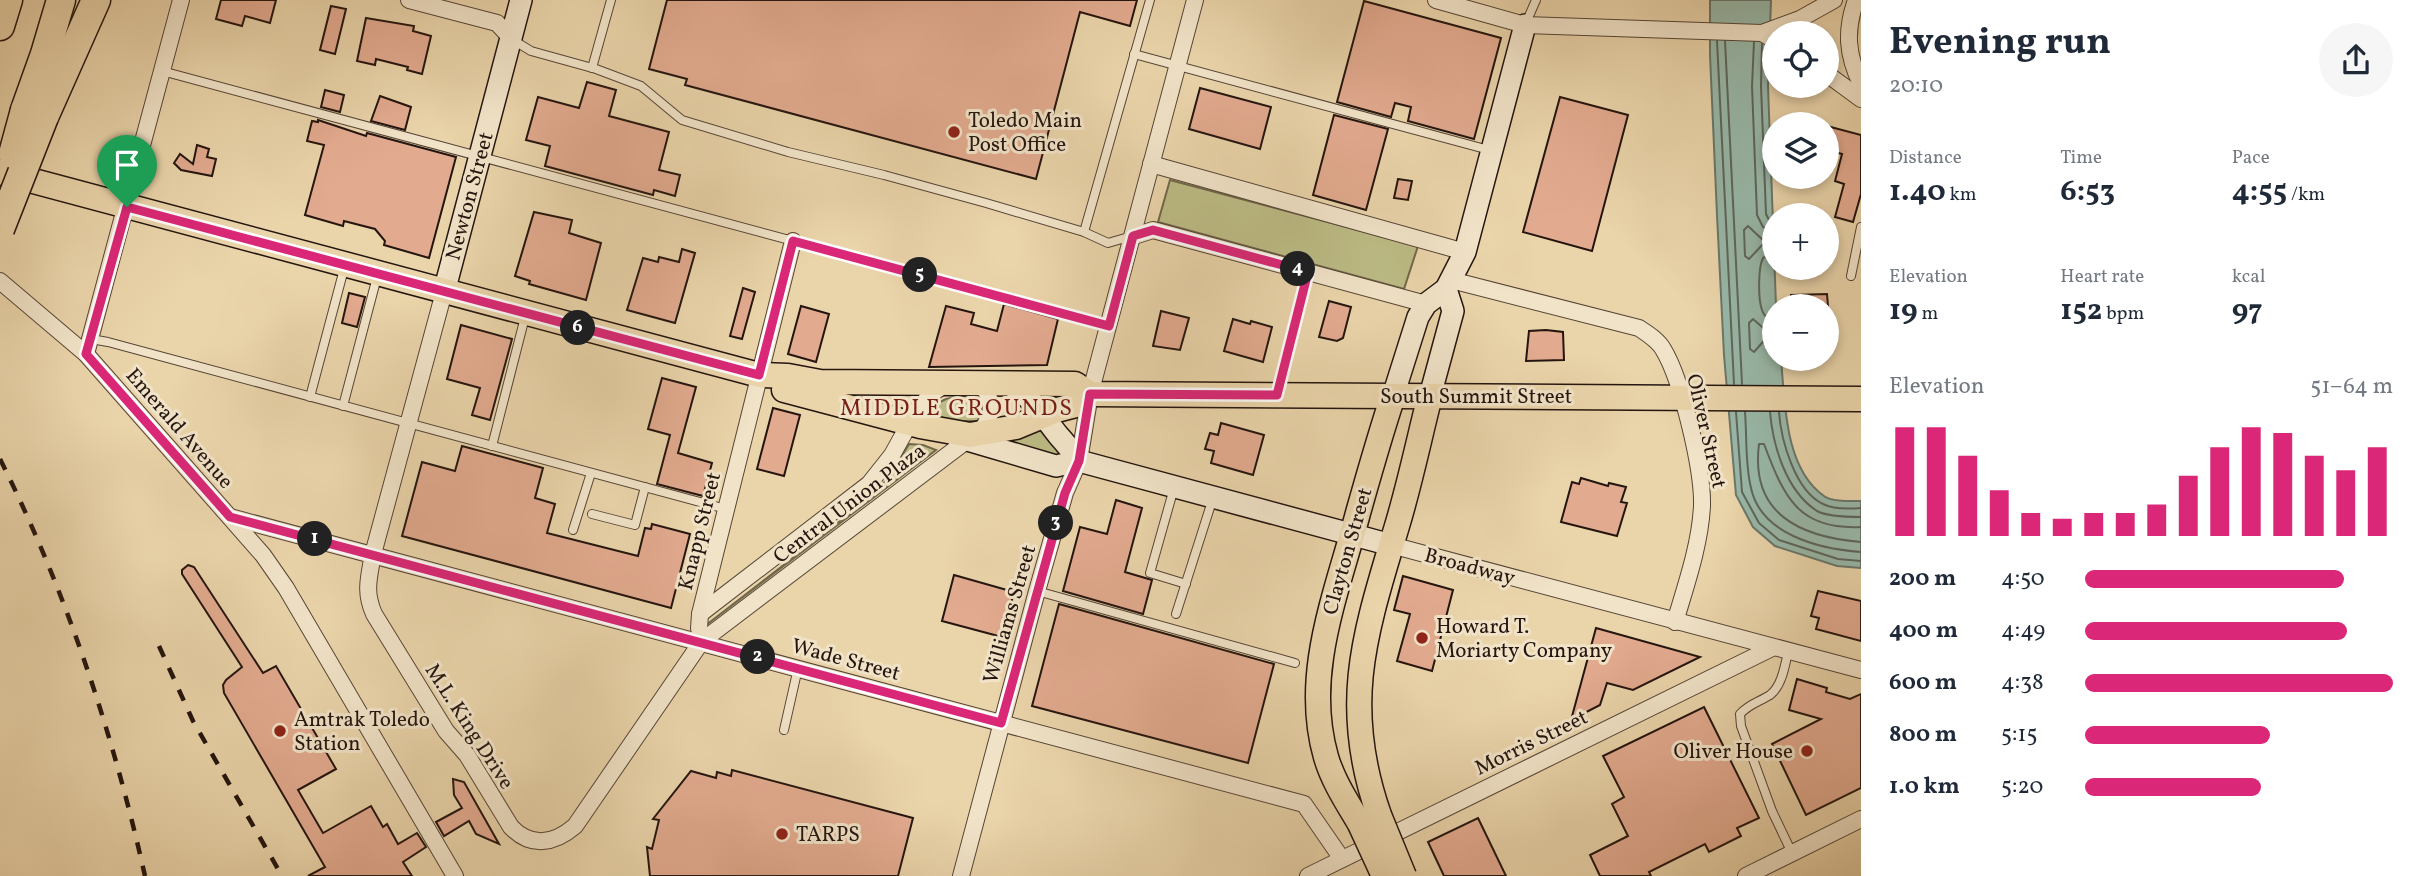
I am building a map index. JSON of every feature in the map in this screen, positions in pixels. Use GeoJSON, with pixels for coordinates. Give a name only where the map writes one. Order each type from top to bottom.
{"type":"FeatureCollection","features":[{"type":"Feature","properties":{"kind":"highway"},"geometry":{"type":"LineString","coordinates":[[0,26],[8,0]]}},
{"type":"Feature","properties":{"kind":"highway"},"geometry":{"type":"LineString","coordinates":[[0,229],[35,114],[45,54],[61,0]]}},
{"type":"Feature","properties":{"kind":"highway"},"geometry":{"type":"LineString","coordinates":[[0,201],[35,114],[96,0]]}},
{"type":"Feature","properties":{"kind":"main road"},"geometry":{"type":"LineString","coordinates":[[0,172],[759,375],[788,376],[820,382],[1007,383]]}},
{"type":"Feature","properties":{"kind":"main road"},"geometry":{"type":"LineString","coordinates":[[759,375],[785,390],[914,425]]}},
{"type":"Feature","properties":{"kind":"main road","name":"South Summit Street"},"geometry":{"type":"LineString","coordinates":[[1007,383],[1075,384],[1090,394],[1861,399]]}},
{"type":"Feature","properties":{"kind":"main road","name":"South Summit Street"},"geometry":{"type":"LineString","coordinates":[[914,425],[971,438],[1016,427],[1080,404],[1090,394]]}},
{"type":"Feature","properties":{"kind":"main road","name":"Clayton Street"},"geometry":{"type":"LineString","coordinates":[[1369,819],[1333,776],[1325,755],[1319,708],[1323,640],[1393,396]]}},
{"type":"Feature","properties":{"kind":"main road","name":"Clayton Street"},"geometry":{"type":"LineString","coordinates":[[1369,819],[1358,727],[1367,626],[1430,396]]}},
{"type":"Feature","properties":{"kind":"main road"},"geometry":{"type":"LineString","coordinates":[[1369,819],[1384,876]]}},
{"type":"Feature","properties":{"kind":"main road"},"geometry":{"type":"LineString","coordinates":[[1369,819],[1405,876]]}},
{"type":"Feature","properties":{"kind":"street"},"geometry":{"type":"LineString","coordinates":[[89,347],[181,0]]}},
{"type":"Feature","properties":{"kind":"street"},"geometry":{"type":"LineString","coordinates":[[409,0],[497,23],[511,38]]}},
{"type":"Feature","properties":{"kind":"street","name":"Newton Street"},"geometry":{"type":"LineString","coordinates":[[373,554],[521,0]]}},
{"type":"Feature","properties":{"kind":"street","name":"Williams Street"},"geometry":{"type":"LineString","coordinates":[[961,876],[1065,493],[1079,461],[1090,394],[1195,0]]}},
{"type":"Feature","properties":{"kind":"street"},"geometry":{"type":"LineString","coordinates":[[1436,0],[1525,25],[1762,33]]}},
{"type":"Feature","properties":{"kind":"street"},"geometry":{"type":"LineString","coordinates":[[1795,21],[1834,0]]}},
{"type":"Feature","properties":{"kind":"street"},"geometry":{"type":"LineString","coordinates":[[1856,0],[1849,21],[1847,43],[1851,65],[1861,84]]}},
{"type":"Feature","properties":{"kind":"street","name":"Clayton Street"},"geometry":{"type":"LineString","coordinates":[[1393,396],[1418,317],[1426,304],[1448,284],[1465,251],[1525,25]]}},
{"type":"Feature","properties":{"kind":"street"},"geometry":{"type":"LineString","coordinates":[[1839,83],[1861,99]]}},
{"type":"Feature","properties":{"kind":"street"},"geometry":{"type":"LineString","coordinates":[[1151,164],[1465,251]]}},
{"type":"Feature","properties":{"kind":"street"},"geometry":{"type":"LineString","coordinates":[[1133,236],[1153,230],[1426,304]]}},
{"type":"Feature","properties":{"kind":"street","name":"Knapp Street"},"geometry":{"type":"LineString","coordinates":[[702,641],[700,614],[793,241]]}},
{"type":"Feature","properties":{"kind":"street","name":"Emerald Avenue"},"geometry":{"type":"LineString","coordinates":[[0,281],[89,347],[263,555],[286,588],[455,876]]}},
{"type":"Feature","properties":{"kind":"street","name":"Clayton Street"},"geometry":{"type":"LineString","coordinates":[[1430,396],[1453,311],[1448,284]]}},
{"type":"Feature","properties":{"kind":"street","name":"Oliver Street"},"geometry":{"type":"LineString","coordinates":[[1448,284],[1639,328],[1662,347],[1694,398],[1702,509],[1690,570],[1675,622]]}},
{"type":"Feature","properties":{"kind":"street","name":"Central Union Plaza"},"geometry":{"type":"LineString","coordinates":[[700,614],[859,493],[885,465],[914,425],[932,393],[949,383]]}},
{"type":"Feature","properties":{"kind":"street","name":"Central Union Plaza"},"geometry":{"type":"LineString","coordinates":[[702,641],[971,438],[988,421],[992,406],[980,383]]}},
{"type":"Feature","properties":{"kind":"street"},"geometry":{"type":"LineString","coordinates":[[1007,383],[1022,393],[1045,416],[1079,461]]}},
{"type":"Feature","properties":{"kind":"street","name":"Broadway"},"geometry":{"type":"LineString","coordinates":[[971,438],[1056,466],[1079,461],[1861,670]]}},
{"type":"Feature","properties":{"kind":"street","name":"Wade Street"},"geometry":{"type":"LineString","coordinates":[[230,517],[1304,804],[1342,859]]}},
{"type":"Feature","properties":{"kind":"street","name":"M.L. King Drive"},"geometry":{"type":"LineString","coordinates":[[373,554],[367,589],[374,614],[446,731],[467,755],[511,827],[527,839],[544,842],[552,840],[575,826],[702,641]]}},
{"type":"Feature","properties":{"kind":"street","name":"Morris Street"},"geometry":{"type":"LineString","coordinates":[[1308,876],[1780,650]]}},
{"type":"Feature","properties":{"kind":"street"},"geometry":{"type":"LineString","coordinates":[[1746,876],[1861,819]]}},
{"type":"Feature","properties":{"kind":"lane"},"geometry":{"type":"LineString","coordinates":[[592,68],[611,0]]}},
{"type":"Feature","properties":{"kind":"lane"},"geometry":{"type":"LineString","coordinates":[[1084,232],[1150,0]]}},
{"type":"Feature","properties":{"kind":"lane"},"geometry":{"type":"LineString","coordinates":[[1525,25],[1536,0]]}},
{"type":"Feature","properties":{"kind":"lane"},"geometry":{"type":"LineString","coordinates":[[511,38],[531,51],[592,68],[641,86],[682,120],[788,152],[884,174],[1084,232],[1108,243],[1133,236]]}},
{"type":"Feature","properties":{"kind":"lane"},"geometry":{"type":"LineString","coordinates":[[1134,54],[1492,151]]}},
{"type":"Feature","properties":{"kind":"lane"},"geometry":{"type":"LineString","coordinates":[[162,71],[1109,326]]}},
{"type":"Feature","properties":{"kind":"lane"},"geometry":{"type":"LineString","coordinates":[[1851,276],[1861,227]]}},
{"type":"Feature","properties":{"kind":"lane"},"geometry":{"type":"LineString","coordinates":[[310,397],[345,266]]}},
{"type":"Feature","properties":{"kind":"lane"},"geometry":{"type":"LineString","coordinates":[[1277,395],[1308,272]]}},
{"type":"Feature","properties":{"kind":"lane"},"geometry":{"type":"LineString","coordinates":[[343,406],[378,274]]}},
{"type":"Feature","properties":{"kind":"lane"},"geometry":{"type":"LineString","coordinates":[[492,446],[526,314]]}},
{"type":"Feature","properties":{"kind":"lane"},"geometry":{"type":"LineString","coordinates":[[89,347],[108,342],[726,509]]}},
{"type":"Feature","properties":{"kind":"lane"},"geometry":{"type":"LineString","coordinates":[[573,530],[591,472]]}},
{"type":"Feature","properties":{"kind":"lane"},"geometry":{"type":"LineString","coordinates":[[592,514],[635,524],[645,487]]}},
{"type":"Feature","properties":{"kind":"lane"},"geometry":{"type":"LineString","coordinates":[[1174,488],[1150,573],[1186,584]]}},
{"type":"Feature","properties":{"kind":"lane"},"geometry":{"type":"LineString","coordinates":[[1176,614],[1213,498]]}},
{"type":"Feature","properties":{"kind":"lane"},"geometry":{"type":"LineString","coordinates":[[1037,592],[1295,663]]}},
{"type":"Feature","properties":{"kind":"lane"},"geometry":{"type":"LineString","coordinates":[[1780,650],[1779,682],[1772,694],[1749,704],[1740,714],[1741,726],[1772,811],[1792,853]]}},
{"type":"Feature","properties":{"kind":"lane"},"geometry":{"type":"LineString","coordinates":[[784,730],[798,668]]}},
{"type":"Feature","properties":{"kind":"shaded area"},"geometry":{"type":"Polygon","coordinates":[[[1170,180],[1418,246],[1404,289],[1158,222],[1170,180]]]}},
{"type":"Feature","properties":{"kind":"shaded area"},"geometry":{"type":"Polygon","coordinates":[[[971,395],[977,398],[981,410],[978,421],[947,421],[936,417],[934,411],[940,402],[971,395]]]}},
{"type":"Feature","properties":{"kind":"shaded area"},"geometry":{"type":"Polygon","coordinates":[[[1040,428],[1069,460],[1001,441],[1040,428]]]}},
{"type":"Feature","properties":{"kind":"shaded area"},"geometry":{"type":"Polygon","coordinates":[[[909,444],[936,450],[701,629],[870,498],[890,476],[909,444]]]}},
{"type":"Feature","properties":{"kind":"water"},"geometry":{"type":"Polygon","coordinates":[[[1710,0],[1771,0],[1770,21],[1762,21],[1762,98],[1768,98],[1769,112],[1762,112],[1762,189],[1772,189],[1772,203],[1762,203],[1762,280],[1775,280],[1776,294],[1762,294],[1762,371],[1782,371],[1789,433],[1801,469],[1811,484],[1827,498],[1861,501],[1861,568],[1837,566],[1775,546],[1753,527],[1736,495],[1724,355],[1710,55],[1710,0]]]}},
{"type":"Feature","properties":{"kind":"building"},"geometry":{"type":"Polygon","coordinates":[[[221,0],[276,0],[270,23],[245,16],[242,26],[216,19],[221,0]]]}},
{"type":"Feature","properties":{"kind":"building","name":"Toledo Main Post Office"},"geometry":{"type":"Polygon","coordinates":[[[667,0],[1137,0],[1130,26],[1080,12],[1036,179],[685,85],[687,79],[649,69],[667,0]]]}},
{"type":"Feature","properties":{"kind":"building"},"geometry":{"type":"Polygon","coordinates":[[[1364,1],[1501,38],[1474,139],[1408,121],[1411,107],[1395,103],[1391,117],[1337,102],[1364,1]]]}},
{"type":"Feature","properties":{"kind":"building"},"geometry":{"type":"Polygon","coordinates":[[[331,6],[346,9],[335,54],[320,50],[331,6]]]}},
{"type":"Feature","properties":{"kind":"building"},"geometry":{"type":"Polygon","coordinates":[[[366,18],[414,26],[413,31],[431,36],[422,74],[407,70],[408,67],[376,59],[375,65],[357,61],[366,18]]]}},
{"type":"Feature","properties":{"kind":"building"},"geometry":{"type":"Polygon","coordinates":[[[587,82],[616,90],[609,116],[669,132],[659,170],[680,175],[675,196],[654,190],[653,195],[545,166],[550,146],[526,140],[538,97],[579,108],[587,82]]]}},
{"type":"Feature","properties":{"kind":"building"},"geometry":{"type":"Polygon","coordinates":[[[1200,88],[1271,107],[1260,149],[1189,129],[1200,88]]]}},
{"type":"Feature","properties":{"kind":"building"},"geometry":{"type":"Polygon","coordinates":[[[325,90],[344,95],[340,112],[321,107],[325,90]]]}},
{"type":"Feature","properties":{"kind":"building"},"geometry":{"type":"Polygon","coordinates":[[[380,96],[411,107],[405,130],[371,121],[380,96]]]}},
{"type":"Feature","properties":{"kind":"building"},"geometry":{"type":"Polygon","coordinates":[[[1560,97],[1628,115],[1592,251],[1523,232],[1560,97]]]}},
{"type":"Feature","properties":{"kind":"building"},"geometry":{"type":"Polygon","coordinates":[[[1334,115],[1388,129],[1366,210],[1313,195],[1334,115]]]}},
{"type":"Feature","properties":{"kind":"building"},"geometry":{"type":"Polygon","coordinates":[[[318,120],[366,136],[367,133],[456,157],[429,258],[384,245],[385,241],[375,229],[344,221],[343,226],[305,215],[324,145],[307,141],[312,121],[318,120]]]}},
{"type":"Feature","properties":{"kind":"building"},"geometry":{"type":"Polygon","coordinates":[[[1839,129],[1861,135],[1861,194],[1853,222],[1839,218],[1839,203],[1844,184],[1839,182],[1842,154],[1839,153],[1839,129]]]}},
{"type":"Feature","properties":{"kind":"building"},"geometry":{"type":"Polygon","coordinates":[[[197,145],[209,149],[207,157],[216,159],[212,176],[181,170],[174,163],[180,154],[193,164],[197,145]]]}},
{"type":"Feature","properties":{"kind":"building"},"geometry":{"type":"Polygon","coordinates":[[[1398,179],[1412,181],[1408,200],[1394,198],[1398,179]]]}},
{"type":"Feature","properties":{"kind":"building"},"geometry":{"type":"Polygon","coordinates":[[[534,212],[572,220],[569,233],[601,243],[586,300],[529,284],[530,281],[515,276],[534,212]]]}},
{"type":"Feature","properties":{"kind":"building"},"geometry":{"type":"Polygon","coordinates":[[[682,249],[695,253],[675,323],[627,310],[643,258],[658,262],[659,257],[679,262],[682,249]]]}},
{"type":"Feature","properties":{"kind":"building"},"geometry":{"type":"Polygon","coordinates":[[[743,288],[755,292],[742,339],[730,336],[743,288]]]}},
{"type":"Feature","properties":{"kind":"building"},"geometry":{"type":"Polygon","coordinates":[[[349,293],[365,297],[357,327],[342,323],[349,293]]]}},
{"type":"Feature","properties":{"kind":"building"},"geometry":{"type":"Polygon","coordinates":[[[1329,301],[1351,307],[1343,338],[1337,341],[1319,337],[1329,301]]]}},
{"type":"Feature","properties":{"kind":"building"},"geometry":{"type":"Polygon","coordinates":[[[1004,304],[1058,319],[1047,365],[929,367],[946,306],[974,313],[971,324],[997,331],[1004,304]]]}},
{"type":"Feature","properties":{"kind":"building"},"geometry":{"type":"Polygon","coordinates":[[[801,306],[829,314],[816,362],[788,354],[801,306]]]}},
{"type":"Feature","properties":{"kind":"building"},"geometry":{"type":"Polygon","coordinates":[[[1161,311],[1189,318],[1180,350],[1153,346],[1161,311]]]}},
{"type":"Feature","properties":{"kind":"building"},"geometry":{"type":"Polygon","coordinates":[[[1233,319],[1272,327],[1263,362],[1224,351],[1233,319]]]}},
{"type":"Feature","properties":{"kind":"building"},"geometry":{"type":"Polygon","coordinates":[[[461,325],[512,339],[490,420],[472,415],[480,388],[447,379],[461,325]]]}},
{"type":"Feature","properties":{"kind":"building"},"geometry":{"type":"Polygon","coordinates":[[[1529,331],[1563,332],[1564,360],[1526,361],[1529,331]]]}},
{"type":"Feature","properties":{"kind":"building"},"geometry":{"type":"Polygon","coordinates":[[[662,378],[696,387],[678,453],[712,463],[703,496],[657,484],[670,435],[648,429],[662,378]]]}},
{"type":"Feature","properties":{"kind":"building"},"geometry":{"type":"Polygon","coordinates":[[[773,408],[800,415],[784,476],[757,469],[773,408]]]}},
{"type":"Feature","properties":{"kind":"building"},"geometry":{"type":"Polygon","coordinates":[[[1221,423],[1264,435],[1253,475],[1211,463],[1214,451],[1205,449],[1210,433],[1218,435],[1221,423]]]}},
{"type":"Feature","properties":{"kind":"building"},"geometry":{"type":"Polygon","coordinates":[[[462,446],[543,468],[535,498],[555,504],[547,533],[638,556],[645,528],[651,529],[652,524],[690,534],[671,608],[402,536],[422,462],[455,471],[462,446]]]}},
{"type":"Feature","properties":{"kind":"building"},"geometry":{"type":"Polygon","coordinates":[[[1581,478],[1608,486],[1609,483],[1626,487],[1621,502],[1627,503],[1617,536],[1561,522],[1572,482],[1579,484],[1581,478]]]}},
{"type":"Feature","properties":{"kind":"building"},"geometry":{"type":"Polygon","coordinates":[[[1116,500],[1142,508],[1125,572],[1152,580],[1143,614],[1063,591],[1080,527],[1107,534],[1116,500]]]}},
{"type":"Feature","properties":{"kind":"building","name":"Amtrak Toledo Station"},"geometry":{"type":"Polygon","coordinates":[[[188,565],[194,567],[263,673],[276,666],[336,769],[298,790],[323,833],[371,806],[383,827],[387,824],[398,844],[417,833],[426,847],[403,862],[412,876],[308,876],[325,867],[224,693],[223,685],[226,680],[242,667],[182,574],[182,570],[188,565]]]}},
{"type":"Feature","properties":{"kind":"building"},"geometry":{"type":"Polygon","coordinates":[[[954,575],[1014,592],[1002,637],[942,621],[954,575]]]}},
{"type":"Feature","properties":{"kind":"building","name":"Howard T. Moriarty Company"},"geometry":{"type":"Polygon","coordinates":[[[1403,576],[1453,590],[1432,671],[1397,661],[1410,614],[1394,610],[1403,576]]]}},
{"type":"Feature","properties":{"kind":"building"},"geometry":{"type":"Polygon","coordinates":[[[1818,591],[1861,601],[1861,641],[1816,629],[1819,618],[1811,616],[1818,591]]]}},
{"type":"Feature","properties":{"kind":"building"},"geometry":{"type":"Polygon","coordinates":[[[1059,604],[1274,664],[1248,763],[1032,706],[1059,604]]]}},
{"type":"Feature","properties":{"kind":"building"},"geometry":{"type":"Polygon","coordinates":[[[1596,628],[1700,657],[1633,690],[1607,683],[1600,705],[1571,720],[1596,628]]]}},
{"type":"Feature","properties":{"kind":"building","name":"Oliver House"},"geometry":{"type":"Polygon","coordinates":[[[1797,679],[1827,688],[1826,692],[1850,699],[1861,694],[1861,788],[1806,815],[1772,744],[1821,719],[1789,710],[1797,679]]]}},
{"type":"Feature","properties":{"kind":"building"},"geometry":{"type":"Polygon","coordinates":[[[1704,707],[1759,818],[1737,828],[1741,836],[1709,852],[1705,844],[1649,872],[1651,876],[1600,876],[1590,855],[1628,836],[1612,804],[1624,797],[1603,756],[1704,707]]]}},
{"type":"Feature","properties":{"kind":"building","name":"TARPS"},"geometry":{"type":"Polygon","coordinates":[[[732,770],[913,818],[898,876],[650,876],[647,847],[652,849],[659,820],[653,819],[691,771],[716,778],[717,772],[731,776],[732,770]]]}},
{"type":"Feature","properties":{"kind":"building"},"geometry":{"type":"Polygon","coordinates":[[[453,779],[464,782],[499,844],[476,834],[469,821],[444,836],[436,822],[462,808],[454,795],[453,779]]]}},
{"type":"Feature","properties":{"kind":"building"},"geometry":{"type":"Polygon","coordinates":[[[1478,818],[1506,876],[1444,876],[1428,842],[1478,818]]]}},
{"type":"Feature","properties":{"kind":"railway"},"geometry":{"type":"LineString","coordinates":[[0,459],[46,560],[85,663],[118,769],[145,876]]}},
{"type":"Feature","properties":{"kind":"railway"},"geometry":{"type":"LineString","coordinates":[[159,646],[193,721],[282,876]]}},
{"type":"Feature","properties":{"kind":"place","name":"Toledo Main Post Office"},"geometry":{"type":"Point","coordinates":[954,132]}},
{"type":"Feature","properties":{"kind":"place","name":"Howard T. Moriarty Company"},"geometry":{"type":"Point","coordinates":[1422,638]}},
{"type":"Feature","properties":{"kind":"place","name":"Amtrak Toledo Station"},"geometry":{"type":"Point","coordinates":[280,731]}},
{"type":"Feature","properties":{"kind":"place","name":"Oliver House"},"geometry":{"type":"Point","coordinates":[1807,751]}},
{"type":"Feature","properties":{"kind":"place","name":"TARPS"},"geometry":{"type":"Point","coordinates":[782,834]}},
{"type":"Feature","properties":{"kind":"district","name":"MIDDLE GROUNDS"},"geometry":{"type":"Point","coordinates":[957,407]}},
{"type":"Feature","properties":{"kind":"route"},"geometry":{"type":"LineString","coordinates":[[127,207],[759,375],[793,241],[1109,326],[1133,236],[1153,230],[1308,272],[1277,395],[1090,394],[1079,461],[1065,493],[1001,723],[230,517],[86,354],[127,207]]}}]}
